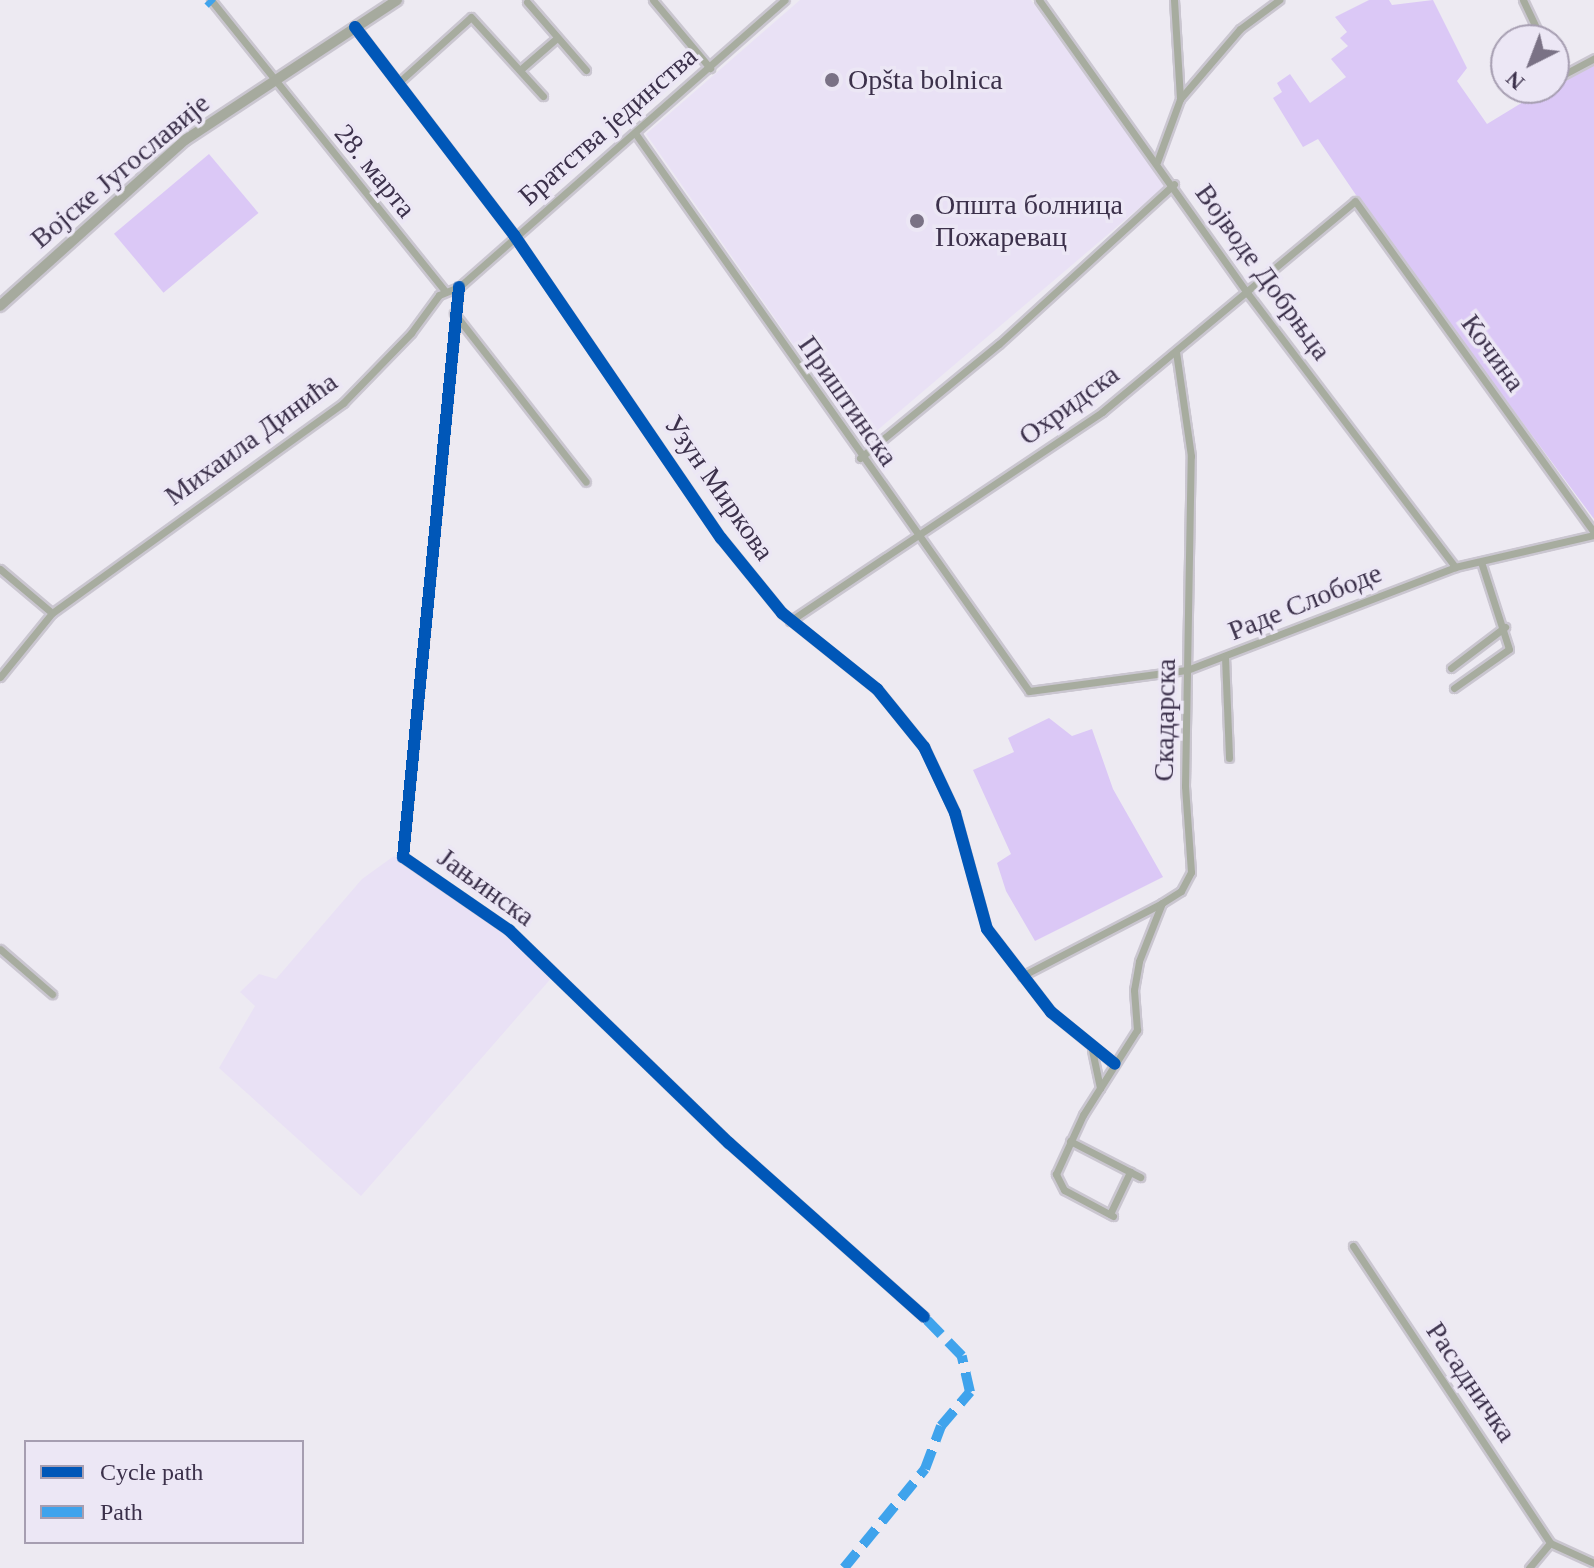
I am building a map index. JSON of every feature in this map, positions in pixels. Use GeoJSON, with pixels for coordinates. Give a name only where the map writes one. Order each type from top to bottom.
{"type":"FeatureCollection","features":[{"type":"Feature","properties":{"kind":"main road","name":"Војске Југославије"},"geometry":{"type":"LineString","coordinates":[[0,306],[185,140],[397,0]]}},
{"type":"Feature","properties":{"kind":"street","name":"28. марта"},"geometry":{"type":"LineString","coordinates":[[211,0],[272,80],[444,290]]}},
{"type":"Feature","properties":{"kind":"street"},"geometry":{"type":"LineString","coordinates":[[653,0],[710,68]]}},
{"type":"Feature","properties":{"kind":"street","name":"Братства јединства"},"geometry":{"type":"LineString","coordinates":[[459,287],[514,235],[785,0]]}},
{"type":"Feature","properties":{"kind":"street","name":"Војводе Добрњца"},"geometry":{"type":"LineString","coordinates":[[1039,0],[1174,184],[1248,294],[1455,567]]}},
{"type":"Feature","properties":{"kind":"street"},"geometry":{"type":"LineString","coordinates":[[1174,0],[1180,99]]}},
{"type":"Feature","properties":{"kind":"street"},"geometry":{"type":"LineString","coordinates":[[1157,162],[1180,99],[1240,29],[1279,0]]}},
{"type":"Feature","properties":{"kind":"street"},"geometry":{"type":"LineString","coordinates":[[1523,0],[1534,24]]}},
{"type":"Feature","properties":{"kind":"street"},"geometry":{"type":"LineString","coordinates":[[527,2],[586,70]]}},
{"type":"Feature","properties":{"kind":"street"},"geometry":{"type":"LineString","coordinates":[[398,83],[471,17],[543,96]]}},
{"type":"Feature","properties":{"kind":"street","name":"Узун Миркова"},"geometry":{"type":"LineString","coordinates":[[355,27],[514,235],[721,538],[790,621],[877,689],[924,747],[955,813],[987,929],[1022,976],[1092,1050],[1115,1064]]}},
{"type":"Feature","properties":{"kind":"street"},"geometry":{"type":"LineString","coordinates":[[520,70],[557,38]]}},
{"type":"Feature","properties":{"kind":"street"},"geometry":{"type":"LineString","coordinates":[[1570,71],[1594,58]]}},
{"type":"Feature","properties":{"kind":"street","name":"Приштинска"},"geometry":{"type":"LineString","coordinates":[[635,133],[860,458],[1029,691]]}},
{"type":"Feature","properties":{"kind":"street"},"geometry":{"type":"LineString","coordinates":[[860,458],[1010,334],[1174,184]]}},
{"type":"Feature","properties":{"kind":"street","name":"Охридска"},"geometry":{"type":"LineString","coordinates":[[790,621],[1102,412],[1248,294],[1355,201]]}},
{"type":"Feature","properties":{"kind":"street","name":"Кочина"},"geometry":{"type":"LineString","coordinates":[[1355,201],[1594,534]]}},
{"type":"Feature","properties":{"kind":"street"},"geometry":{"type":"LineString","coordinates":[[444,290],[459,287]]}},
{"type":"Feature","properties":{"kind":"street","name":"Јањинска"},"geometry":{"type":"LineString","coordinates":[[459,287],[454,313],[403,857],[509,930],[740,1153],[924,1317]]}},
{"type":"Feature","properties":{"kind":"street","name":"Михаила Динића"},"geometry":{"type":"LineString","coordinates":[[1,675],[52,613],[343,403],[411,333],[444,290]]}},
{"type":"Feature","properties":{"kind":"street"},"geometry":{"type":"LineString","coordinates":[[454,313],[586,482]]}},
{"type":"Feature","properties":{"kind":"street","name":"Скадарска"},"geometry":{"type":"LineString","coordinates":[[1130,1172],[1111,1215],[1058,1183],[1056,1174],[1070,1141],[1137,1030],[1135,980],[1162,903],[1185,886],[1191,872],[1185,786],[1191,456],[1176,352]]}},
{"type":"Feature","properties":{"kind":"street","name":"Раде Слободе"},"geometry":{"type":"LineString","coordinates":[[1029,691],[1187,670],[1455,567],[1594,534]]}},
{"type":"Feature","properties":{"kind":"street"},"geometry":{"type":"LineString","coordinates":[[1454,688],[1509,649],[1505,627],[1481,562]]}},
{"type":"Feature","properties":{"kind":"street"},"geometry":{"type":"LineString","coordinates":[[0,569],[52,613]]}},
{"type":"Feature","properties":{"kind":"street"},"geometry":{"type":"LineString","coordinates":[[1451,668],[1505,627]]}},
{"type":"Feature","properties":{"kind":"street"},"geometry":{"type":"LineString","coordinates":[[1225,657],[1229,758]]}},
{"type":"Feature","properties":{"kind":"street"},"geometry":{"type":"LineString","coordinates":[[1022,976],[1162,903]]}},
{"type":"Feature","properties":{"kind":"street"},"geometry":{"type":"LineString","coordinates":[[0,949],[52,994]]}},
{"type":"Feature","properties":{"kind":"street"},"geometry":{"type":"LineString","coordinates":[[1092,1050],[1100,1090]]}},
{"type":"Feature","properties":{"kind":"street"},"geometry":{"type":"LineString","coordinates":[[1070,1141],[1140,1177]]}},
{"type":"Feature","properties":{"kind":"street","name":"Расадничка"},"geometry":{"type":"LineString","coordinates":[[1353,1246],[1550,1543]]}},
{"type":"Feature","properties":{"kind":"street"},"geometry":{"type":"LineString","coordinates":[[1529,1568],[1550,1543],[1594,1563]]}},
{"type":"Feature","properties":{"kind":"shaded area","name":"Општа болница Пожаревац"},"geometry":{"type":"Polygon","coordinates":[[[800,0],[1031,0],[1165,186],[867,439],[858,437],[646,134],[800,0]]]}},
{"type":"Feature","properties":{"kind":"shaded area"},"geometry":{"type":"Polygon","coordinates":[[[1369,0],[1389,0],[1392,5],[1433,0],[1467,68],[1457,81],[1487,124],[1520,104],[1570,104],[1570,74],[1594,59],[1594,519],[1379,229],[1318,139],[1303,147],[1273,98],[1282,92],[1277,83],[1290,74],[1310,103],[1346,77],[1331,59],[1348,46],[1340,38],[1347,32],[1335,17],[1369,0]]]}},
{"type":"Feature","properties":{"kind":"shaded area"},"geometry":{"type":"Polygon","coordinates":[[[209,154],[258,213],[164,293],[114,234],[209,154]]]}},
{"type":"Feature","properties":{"kind":"shaded area"},"geometry":{"type":"Polygon","coordinates":[[[1049,718],[1072,736],[1092,729],[1113,789],[1163,877],[1035,941],[1006,891],[997,863],[1011,854],[973,770],[1014,752],[1008,738],[1049,718]]]}},
{"type":"Feature","properties":{"kind":"shaded area"},"geometry":{"type":"Polygon","coordinates":[[[394,856],[510,935],[554,975],[361,1196],[219,1068],[255,1006],[240,992],[259,974],[276,979],[362,879],[394,856]]]}},
{"type":"Feature","properties":{"kind":"marked path"},"geometry":{"type":"LineString","coordinates":[[208,0],[212,4]]}},
{"type":"Feature","properties":{"kind":"marked path"},"geometry":{"type":"LineString","coordinates":[[844,1568],[925,1469],[941,1426],[970,1392],[962,1356],[924,1317]]}},
{"type":"Feature","properties":{"kind":"cycle path"},"geometry":{"type":"LineString","coordinates":[[355,27],[514,235],[721,538],[782,613],[877,689],[924,747],[955,813],[987,929],[1051,1012],[1115,1064]]}},
{"type":"Feature","properties":{"kind":"cycle path"},"geometry":{"type":"LineString","coordinates":[[459,287],[403,857],[509,930],[729,1143],[924,1317]]}},
{"type":"Feature","properties":{"kind":"place","name":"Opšta bolnica"},"geometry":{"type":"Point","coordinates":[832,80]}},
{"type":"Feature","properties":{"kind":"place","name":"Општа болница Пожаревац"},"geometry":{"type":"Point","coordinates":[917,221]}}]}
